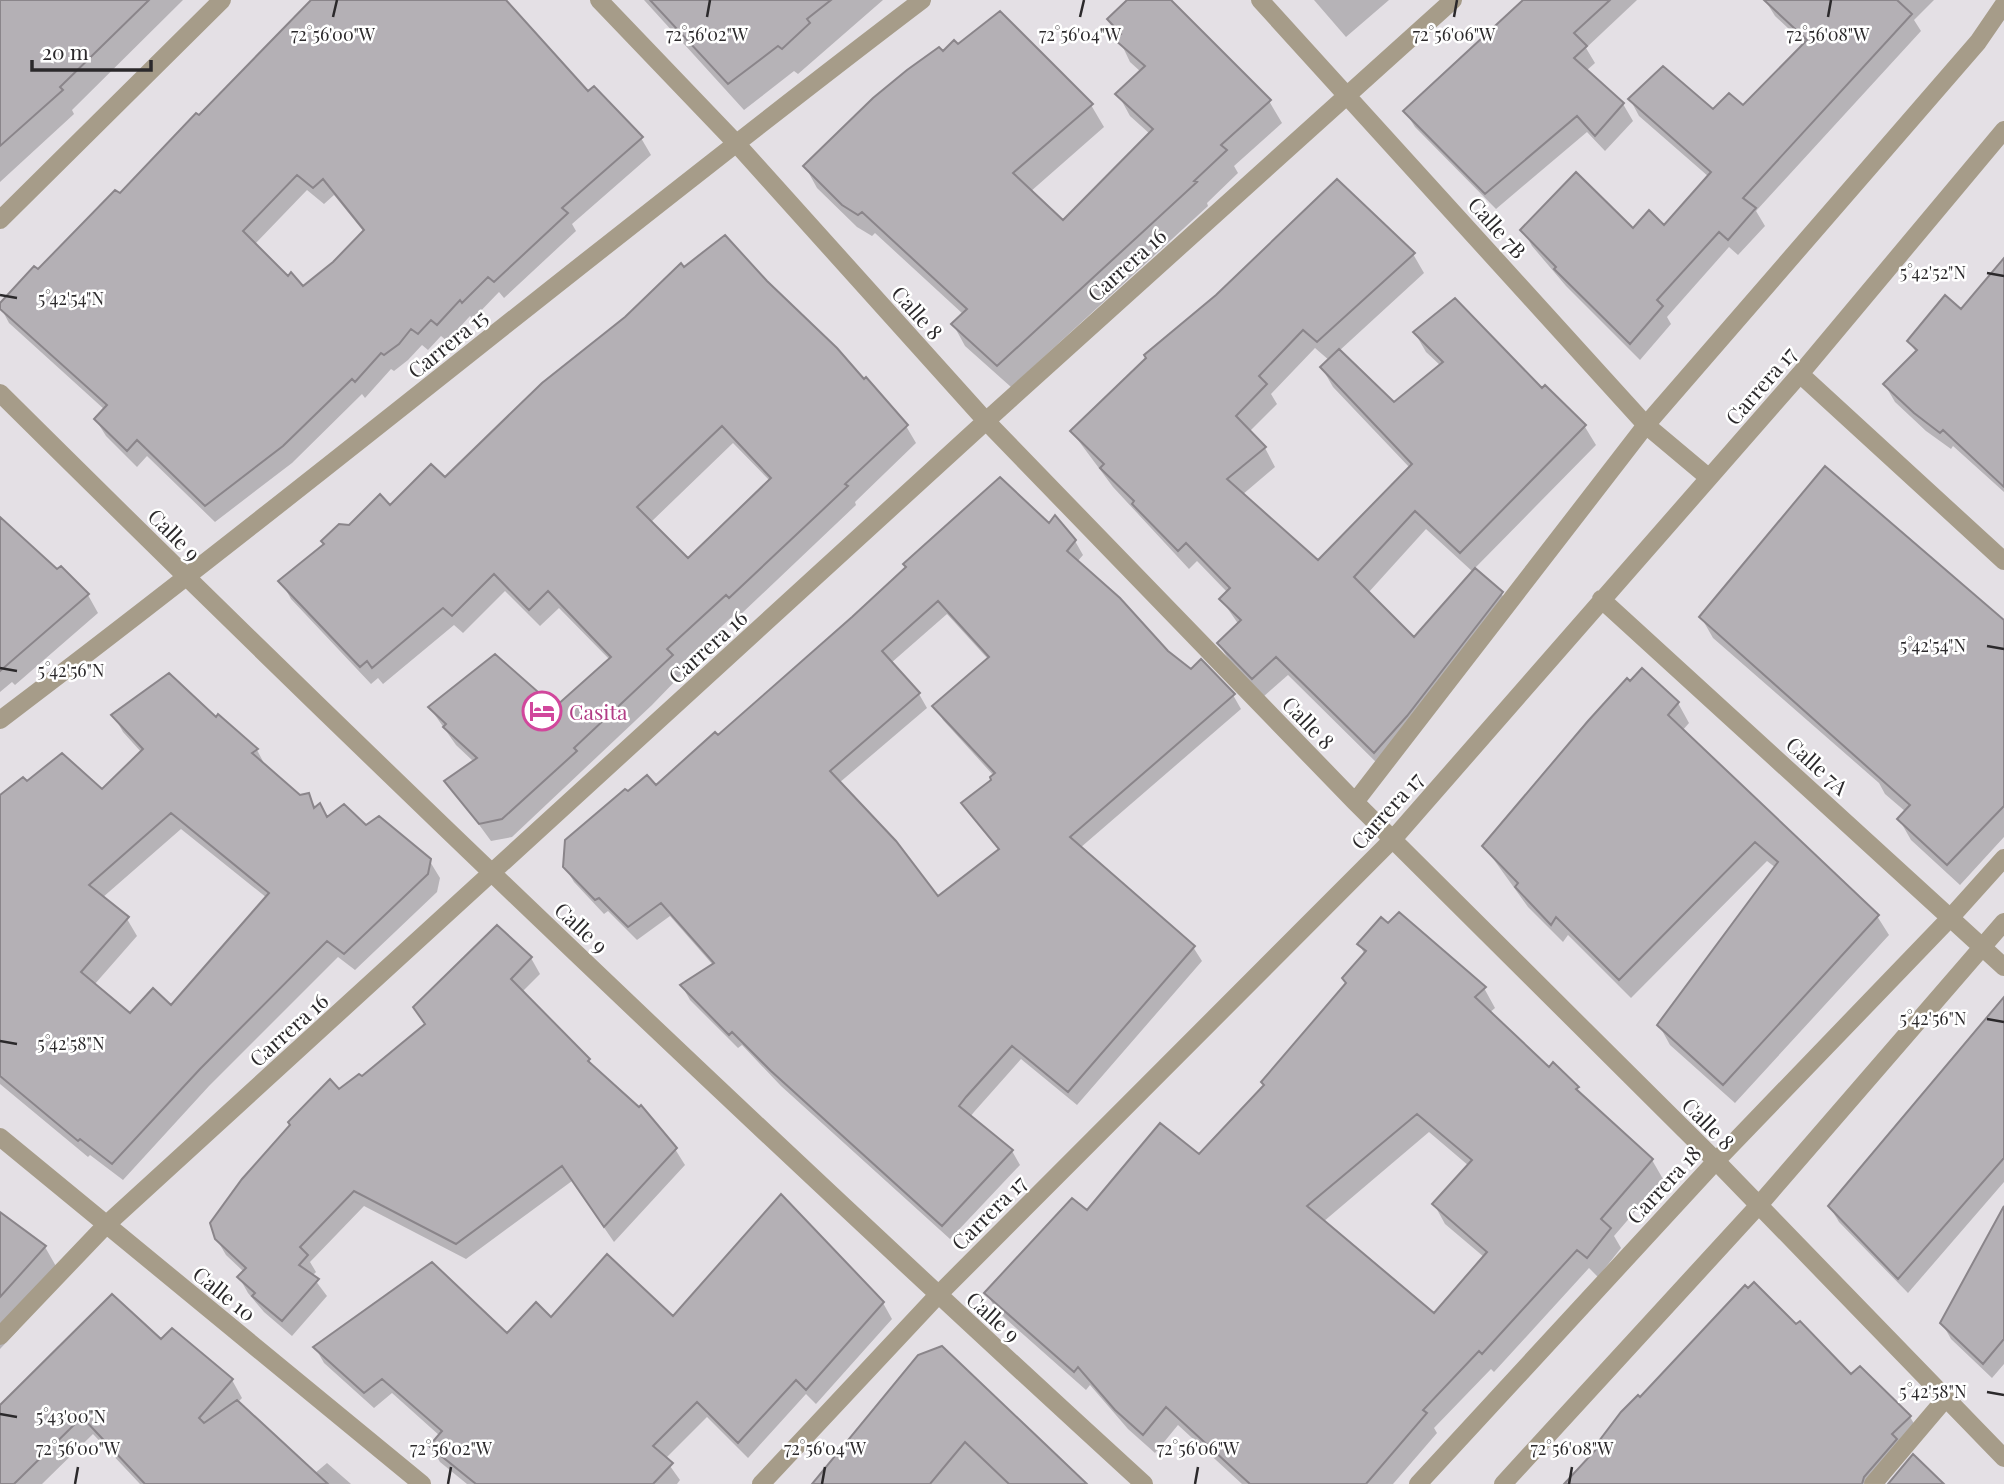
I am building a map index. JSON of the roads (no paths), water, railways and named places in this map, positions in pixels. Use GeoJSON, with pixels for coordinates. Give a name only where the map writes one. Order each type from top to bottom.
{"type":"FeatureCollection","features":[{"type":"Feature","properties":{"kind":"street"},"geometry":{"type":"LineString","coordinates":[[0,220],[222,0]]}},
{"type":"Feature","properties":{"kind":"street","name":"Calle 8"},"geometry":{"type":"LineString","coordinates":[[599,0],[735,142],[986,421],[1355,802],[1716,1161],[2004,1458]]}},
{"type":"Feature","properties":{"kind":"street","name":"Carrera 15"},"geometry":{"type":"LineString","coordinates":[[0,720],[187,579],[735,142],[922,0]]}},
{"type":"Feature","properties":{"kind":"street","name":"Calle 7B"},"geometry":{"type":"LineString","coordinates":[[1260,0],[1646,425],[1708,477]]}},
{"type":"Feature","properties":{"kind":"street","name":"Carrera 16"},"geometry":{"type":"LineString","coordinates":[[0,1336],[106,1225],[986,421],[1454,0]]}},
{"type":"Feature","properties":{"kind":"street","name":"Carrera 17"},"geometry":{"type":"LineString","coordinates":[[1355,802],[1646,425],[1978,42],[2004,4]]}},
{"type":"Feature","properties":{"kind":"street","name":"Carrera 17"},"geometry":{"type":"LineString","coordinates":[[761,1484],[938,1295],[1394,838],[1601,598],[1800,374],[2004,130]]}},
{"type":"Feature","properties":{"kind":"street"},"geometry":{"type":"LineString","coordinates":[[1800,374],[2004,561]]}},
{"type":"Feature","properties":{"kind":"street","name":"Calle 9"},"geometry":{"type":"LineString","coordinates":[[0,393],[187,579],[492,874],[938,1295],[1144,1484]]}},
{"type":"Feature","properties":{"kind":"street","name":"Calle 7A"},"geometry":{"type":"LineString","coordinates":[[1601,598],[2004,967]]}},
{"type":"Feature","properties":{"kind":"street","name":"Carrera 18"},"geometry":{"type":"LineString","coordinates":[[1418,1484],[1716,1161],[1951,917],[2004,858]]}},
{"type":"Feature","properties":{"kind":"street"},"geometry":{"type":"LineString","coordinates":[[1503,1484],[1759,1205],[2004,922]]}},
{"type":"Feature","properties":{"kind":"street","name":"Calle 10"},"geometry":{"type":"LineString","coordinates":[[0,1137],[422,1484]]}},
{"type":"Feature","properties":{"kind":"street"},"geometry":{"type":"LineString","coordinates":[[1873,1484],[1946,1398]]}},
{"type":"Feature","properties":{"kind":"place","name":"Casita"},"geometry":{"type":"Point","coordinates":[542,711]}}]}
